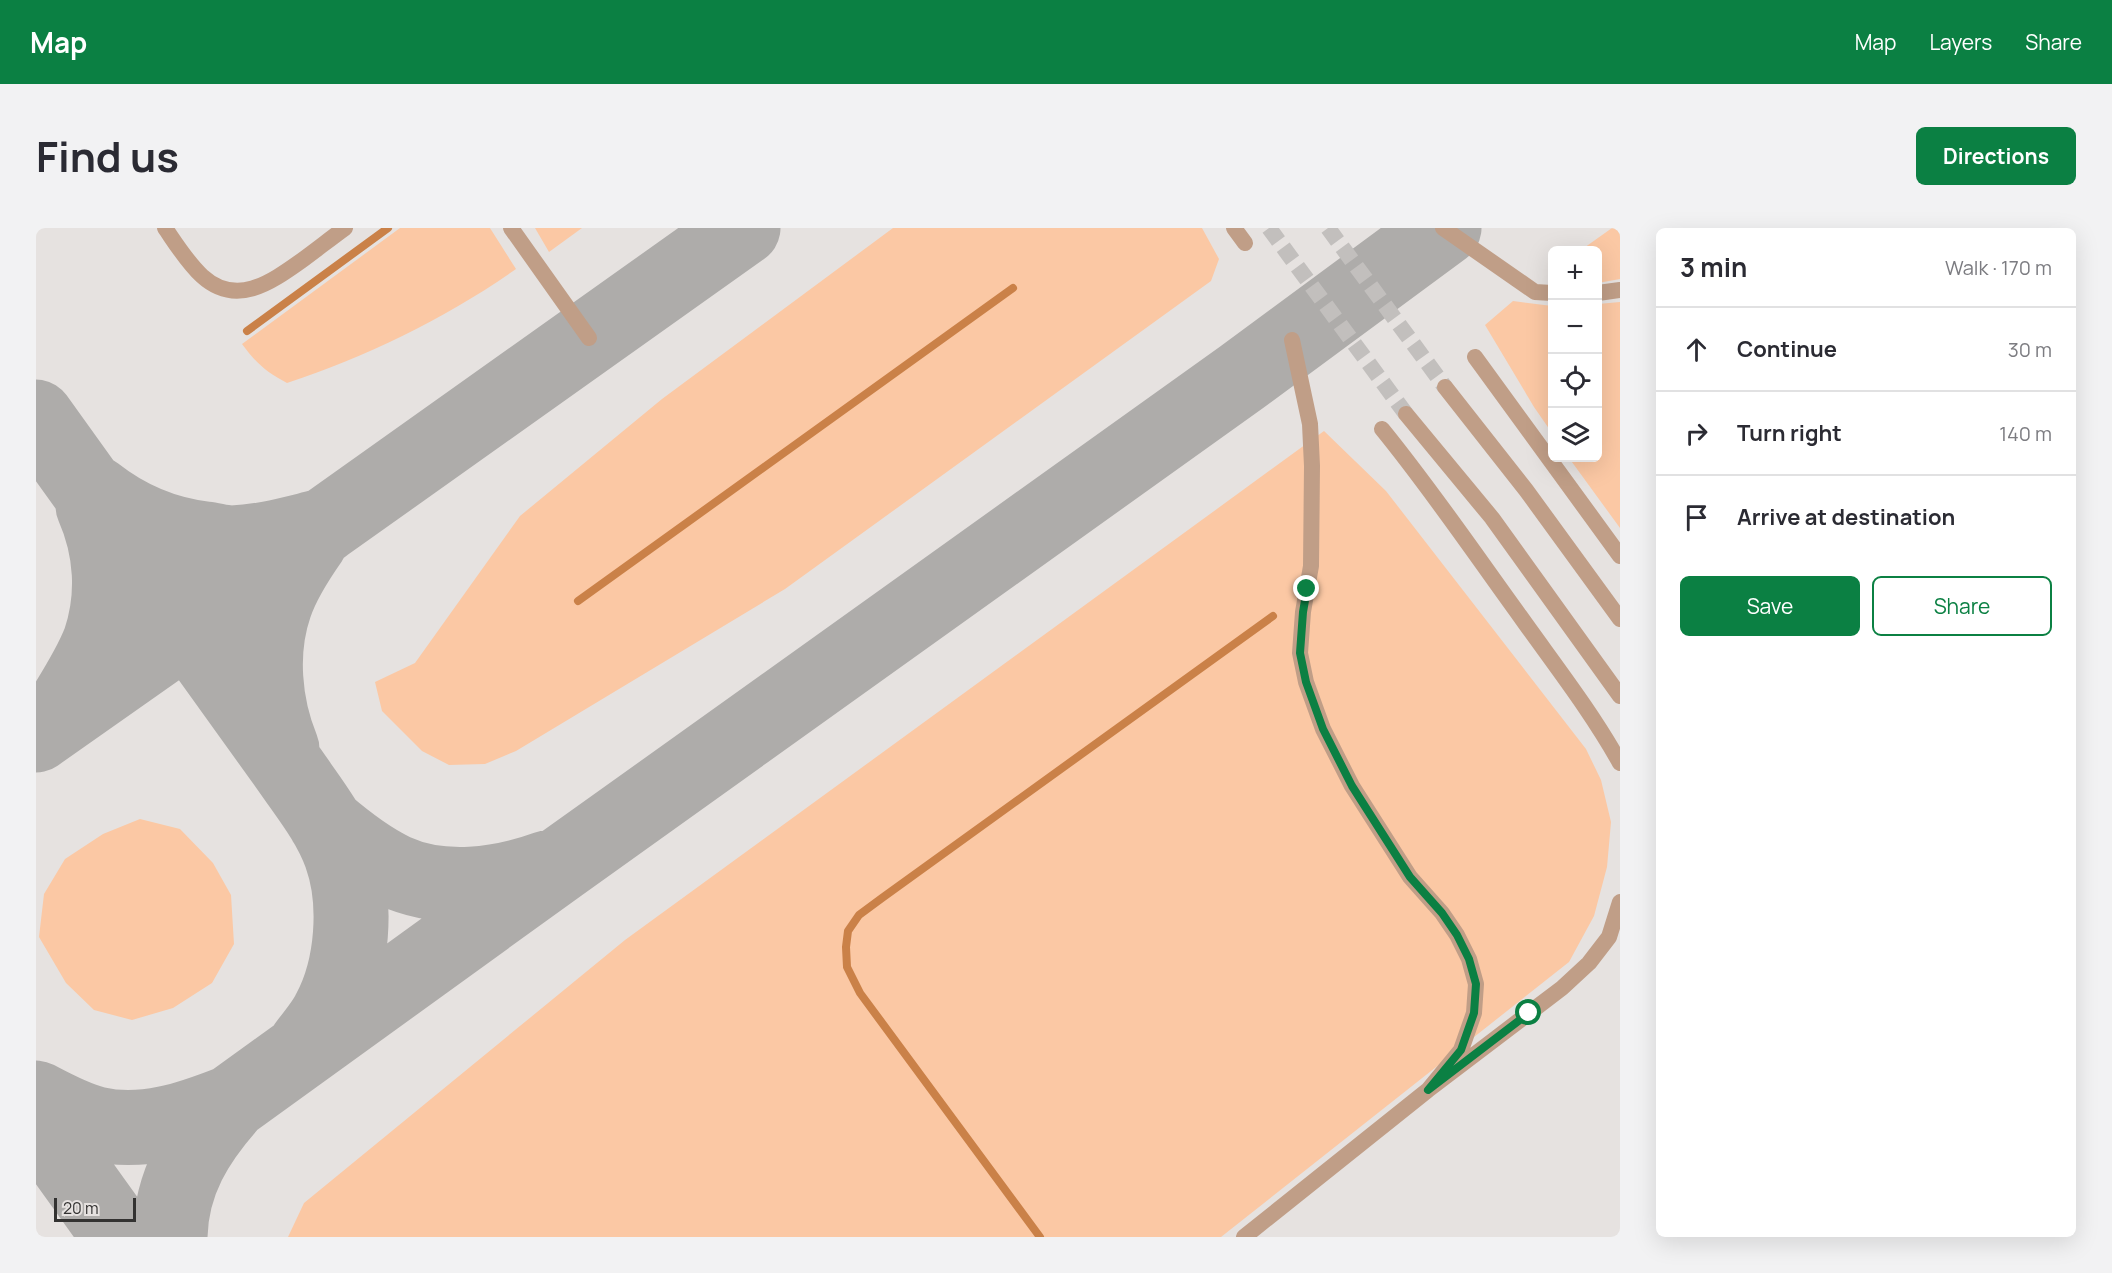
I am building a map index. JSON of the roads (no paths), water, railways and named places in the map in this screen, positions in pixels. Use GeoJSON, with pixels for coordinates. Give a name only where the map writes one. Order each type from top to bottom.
{"type":"FeatureCollection","features":[{"type":"Feature","properties":{"kind":"street"},"geometry":{"type":"LineString","coordinates":[[165,228],[202,276],[226,289],[242,291],[260,287],[279,277],[345,228]]}},
{"type":"Feature","properties":{"kind":"street"},"geometry":{"type":"LineString","coordinates":[[511,228],[589,338]]}},
{"type":"Feature","properties":{"kind":"street"},"geometry":{"type":"LineString","coordinates":[[1234,228],[1245,243]]}},
{"type":"Feature","properties":{"kind":"street"},"geometry":{"type":"LineString","coordinates":[[1443,228],[1535,292],[1548,293]]}},
{"type":"Feature","properties":{"kind":"street"},"geometry":{"type":"LineString","coordinates":[[1602,292],[1620,290]]}},
{"type":"Feature","properties":{"kind":"street"},"geometry":{"type":"LineString","coordinates":[[1292,340],[1310,424],[1312,466],[1311,566],[1303,612],[1300,653],[1306,682],[1323,729],[1352,786],[1410,877],[1442,913],[1457,935],[1469,959],[1476,984],[1474,1013],[1461,1050],[1428,1090]]}},
{"type":"Feature","properties":{"kind":"street"},"geometry":{"type":"LineString","coordinates":[[1475,357],[1620,556]]}},
{"type":"Feature","properties":{"kind":"street"},"geometry":{"type":"LineString","coordinates":[[1445,387],[1526,490],[1620,619]]}},
{"type":"Feature","properties":{"kind":"street"},"geometry":{"type":"LineString","coordinates":[[1406,414],[1492,518],[1620,696]]}},
{"type":"Feature","properties":{"kind":"street"},"geometry":{"type":"LineString","coordinates":[[1382,429],[1594,720],[1620,763]]}},
{"type":"Feature","properties":{"kind":"street"},"geometry":{"type":"LineString","coordinates":[[1244,1237],[1428,1090],[1562,987],[1589,963],[1609,936],[1620,902]]}},
{"type":"Feature","properties":{"kind":"waterway"},"geometry":{"type":"LineString","coordinates":[[247,331],[388,228]]}},
{"type":"Feature","properties":{"kind":"waterway"},"geometry":{"type":"LineString","coordinates":[[578,601],[1013,288]]}},
{"type":"Feature","properties":{"kind":"waterway"},"geometry":{"type":"LineString","coordinates":[[1040,1237],[860,993],[847,967],[848,931],[859,915],[1273,616]]}},
{"type":"Feature","properties":{"kind":"tunnel"},"geometry":{"type":"LineString","coordinates":[[1269,228],[1406,414]]}},
{"type":"Feature","properties":{"kind":"tunnel"},"geometry":{"type":"LineString","coordinates":[[1328,228],[1445,387]]}}]}
